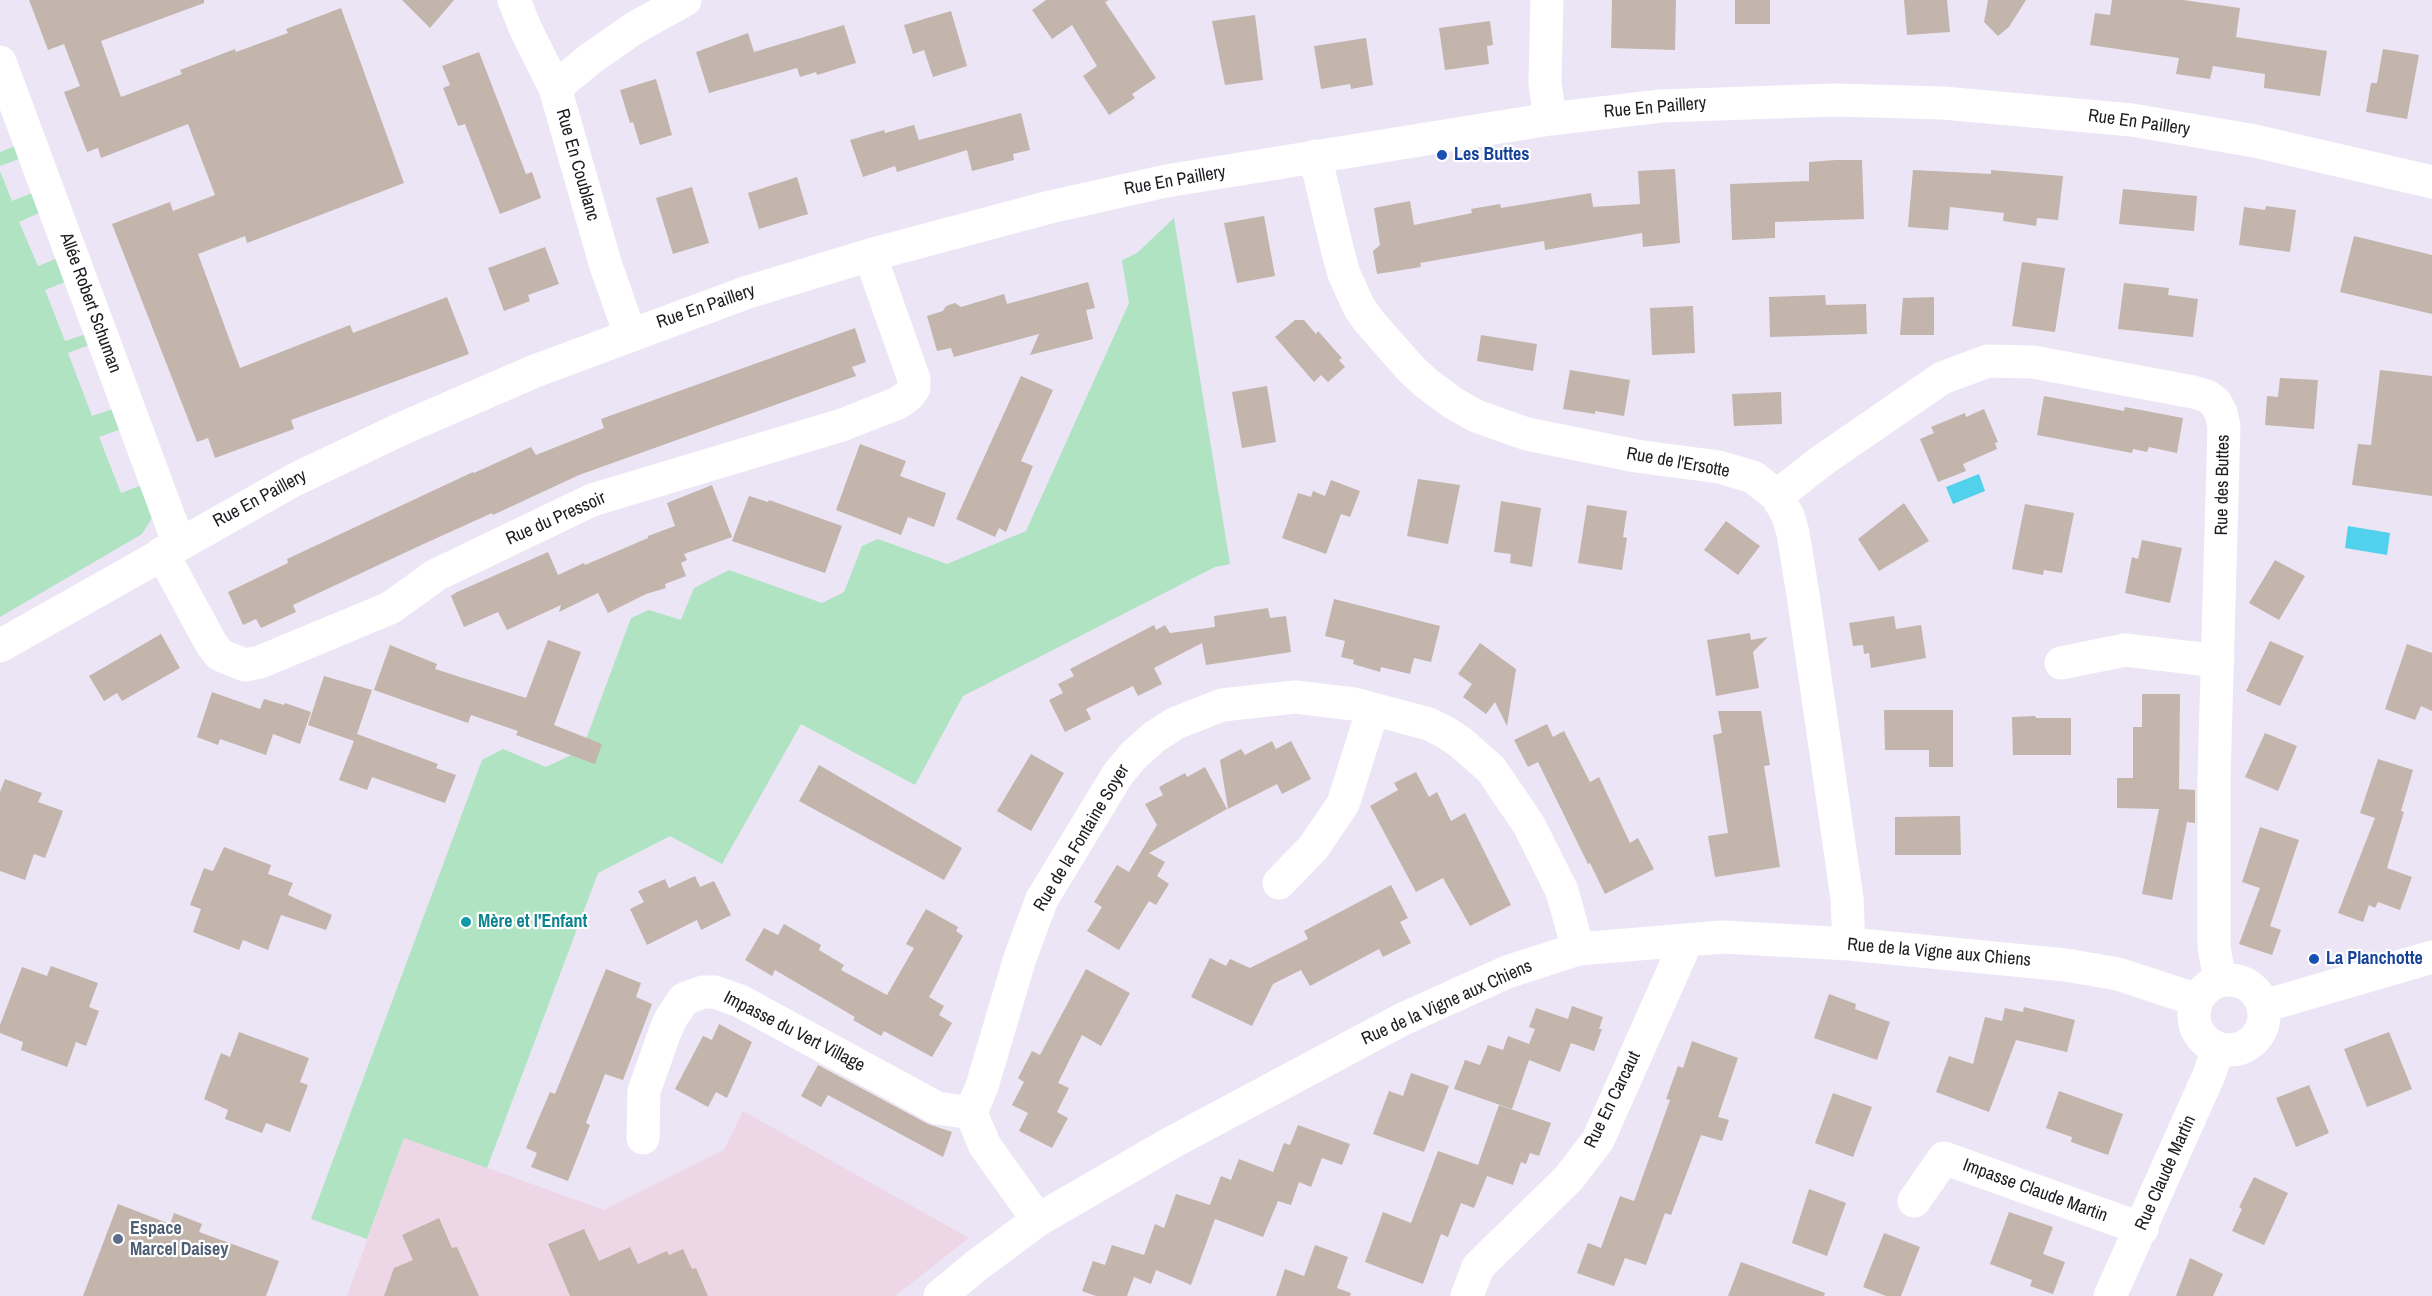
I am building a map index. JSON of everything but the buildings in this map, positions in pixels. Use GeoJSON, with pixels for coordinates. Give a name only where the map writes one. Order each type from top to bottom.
{"type":"FeatureCollection","features":[{"type":"Feature","properties":{"kind":"street","name":"Rue En Coublanc"},"geometry":{"type":"LineString","coordinates":[[514,0],[555,88],[606,266],[630,334]]}},
{"type":"Feature","properties":{"kind":"street"},"geometry":{"type":"LineString","coordinates":[[555,88],[590,59],[636,27],[685,0]]}},
{"type":"Feature","properties":{"kind":"street"},"geometry":{"type":"LineString","coordinates":[[1547,0],[1545,83],[1550,119]]}},
{"type":"Feature","properties":{"kind":"street","name":"Allée Robert Schuman"},"geometry":{"type":"LineString","coordinates":[[0,62],[170,548]]}},
{"type":"Feature","properties":{"kind":"street","name":"Rue En Paillery"},"geometry":{"type":"LineString","coordinates":[[0,646],[294,480],[487,391],[630,334],[748,292],[870,255],[1130,188],[1550,119],[1661,106],[1835,100],[1953,103],[2143,122],[2255,141],[2432,182]]}},
{"type":"Feature","properties":{"kind":"street","name":"Rue de l'Ersotte"},"geometry":{"type":"LineString","coordinates":[[1315,156],[1344,274],[1359,307],[1410,368],[1425,383],[1452,403],[1476,416],[1527,434],[1635,456],[1719,467],[1753,477],[1777,496],[1788,516],[1793,533],[1804,601],[1847,898],[1849,944]]}},
{"type":"Feature","properties":{"kind":"street","name":"Rue du Pressoir"},"geometry":{"type":"LineString","coordinates":[[170,548],[212,645],[220,655],[245,665],[260,662],[390,609],[436,575],[592,500],[842,425],[890,407],[909,395],[914,388],[914,379],[870,255]]}},
{"type":"Feature","properties":{"kind":"street","name":"Rue des Buttes"},"geometry":{"type":"LineString","coordinates":[[1777,496],[1820,462],[1942,378],[1988,361],[2033,362],[2193,392],[2207,396],[2216,403],[2222,413],[2224,426],[2214,778],[2214,947],[2209,990]]}},
{"type":"Feature","properties":{"kind":"street"},"geometry":{"type":"LineString","coordinates":[[2061,663],[2125,650],[2218,662]]}},
{"type":"Feature","properties":{"kind":"street","name":"Rue de la Fontaine Soyer"},"geometry":{"type":"LineString","coordinates":[[971,1113],[982,1086],[1020,958],[1042,899],[1106,793],[1133,756],[1154,737],[1176,723],[1222,705],[1295,697],[1330,700],[1429,724],[1460,742],[1491,770],[1529,825],[1562,891],[1578,949]]}},
{"type":"Feature","properties":{"kind":"street"},"geometry":{"type":"LineString","coordinates":[[1279,882],[1312,848],[1343,804],[1373,709]]}},
{"type":"Feature","properties":{"kind":"street","name":"Rue de la Vigne aux Chiens"},"geometry":{"type":"LineString","coordinates":[[940,1296],[1038,1220],[1169,1144],[1403,1019],[1507,972],[1578,949],[1723,937],[1849,944],[2066,965],[2209,990]]}},
{"type":"Feature","properties":{"kind":"street","name":"Rue En Carcaut"},"geometry":{"type":"LineString","coordinates":[[1467,1296],[1478,1268],[1569,1178],[1598,1140],[1687,940]]}},
{"type":"Feature","properties":{"kind":"street"},"geometry":{"type":"LineString","coordinates":[[2264,1006],[2432,957]]}},
{"type":"Feature","properties":{"kind":"street"},"geometry":{"type":"LineString","coordinates":[[2232,980],[2252,987],[2264,1006],[2263,1027],[2250,1044],[2229,1050],[2208,1043],[2200,1034],[2195,1023],[2194,1011],[2209,990],[2232,980]]}},
{"type":"Feature","properties":{"kind":"street","name":"Impasse du Vert Village"},"geometry":{"type":"LineString","coordinates":[[643,1137],[644,1091],[670,1020],[684,999],[703,992],[715,992],[740,1001],[937,1108],[971,1113]]}},
{"type":"Feature","properties":{"kind":"street","name":"Rue Claude Martin"},"geometry":{"type":"LineString","coordinates":[[2110,1296],[2142,1229],[2209,1075],[2218,1048]]}},
{"type":"Feature","properties":{"kind":"street"},"geometry":{"type":"LineString","coordinates":[[971,1113],[986,1146],[1038,1220]]}},
{"type":"Feature","properties":{"kind":"street","name":"Impasse Claude Martin"},"geometry":{"type":"LineString","coordinates":[[1914,1201],[1944,1158],[2142,1229]]}},
{"type":"Feature","properties":{"kind":"shaded area"},"geometry":{"type":"Polygon","coordinates":[[[743,1111],[969,1238],[895,1296],[347,1296],[404,1138],[604,1210],[724,1150],[743,1111]]]}},
{"type":"Feature","properties":{"kind":"green space"},"geometry":{"type":"Polygon","coordinates":[[[15,146],[19,159],[0,166],[0,152],[15,146]]]}},
{"type":"Feature","properties":{"kind":"green space"},"geometry":{"type":"Polygon","coordinates":[[[0,171],[12,201],[32,193],[39,213],[19,222],[38,266],[58,258],[65,282],[45,290],[65,341],[86,334],[89,345],[68,353],[92,416],[113,409],[121,429],[99,437],[121,493],[142,485],[152,506],[152,518],[142,534],[0,617],[0,171]]]}},
{"type":"Feature","properties":{"kind":"green space"},"geometry":{"type":"Polygon","coordinates":[[[1174,218],[1230,564],[1215,567],[963,696],[915,785],[801,724],[722,864],[670,836],[598,873],[487,1168],[404,1138],[367,1239],[311,1219],[482,760],[503,749],[546,767],[582,750],[631,618],[649,610],[681,620],[694,588],[729,570],[822,603],[844,592],[862,546],[878,539],[947,564],[1026,531],[1129,303],[1122,260],[1137,253],[1174,218]]]}},
{"type":"Feature","properties":{"kind":"water"},"geometry":{"type":"Polygon","coordinates":[[[1979,474],[1985,491],[1953,504],[1946,487],[1979,474]]]}},
{"type":"Feature","properties":{"kind":"water"},"geometry":{"type":"Polygon","coordinates":[[[2348,526],[2390,533],[2387,555],[2345,548],[2348,526]]]}},
{"type":"Feature","properties":{"kind":"place","name":"Les Buttes"},"geometry":{"type":"Point","coordinates":[1442,155]}},
{"type":"Feature","properties":{"kind":"place","name":"Mère et l'Enfant"},"geometry":{"type":"Point","coordinates":[466,922]}},
{"type":"Feature","properties":{"kind":"place","name":"La Planchotte"},"geometry":{"type":"Point","coordinates":[2314,959]}},
{"type":"Feature","properties":{"kind":"place","name":"Espace Marcel Daisey"},"geometry":{"type":"Point","coordinates":[118,1239]}}]}
